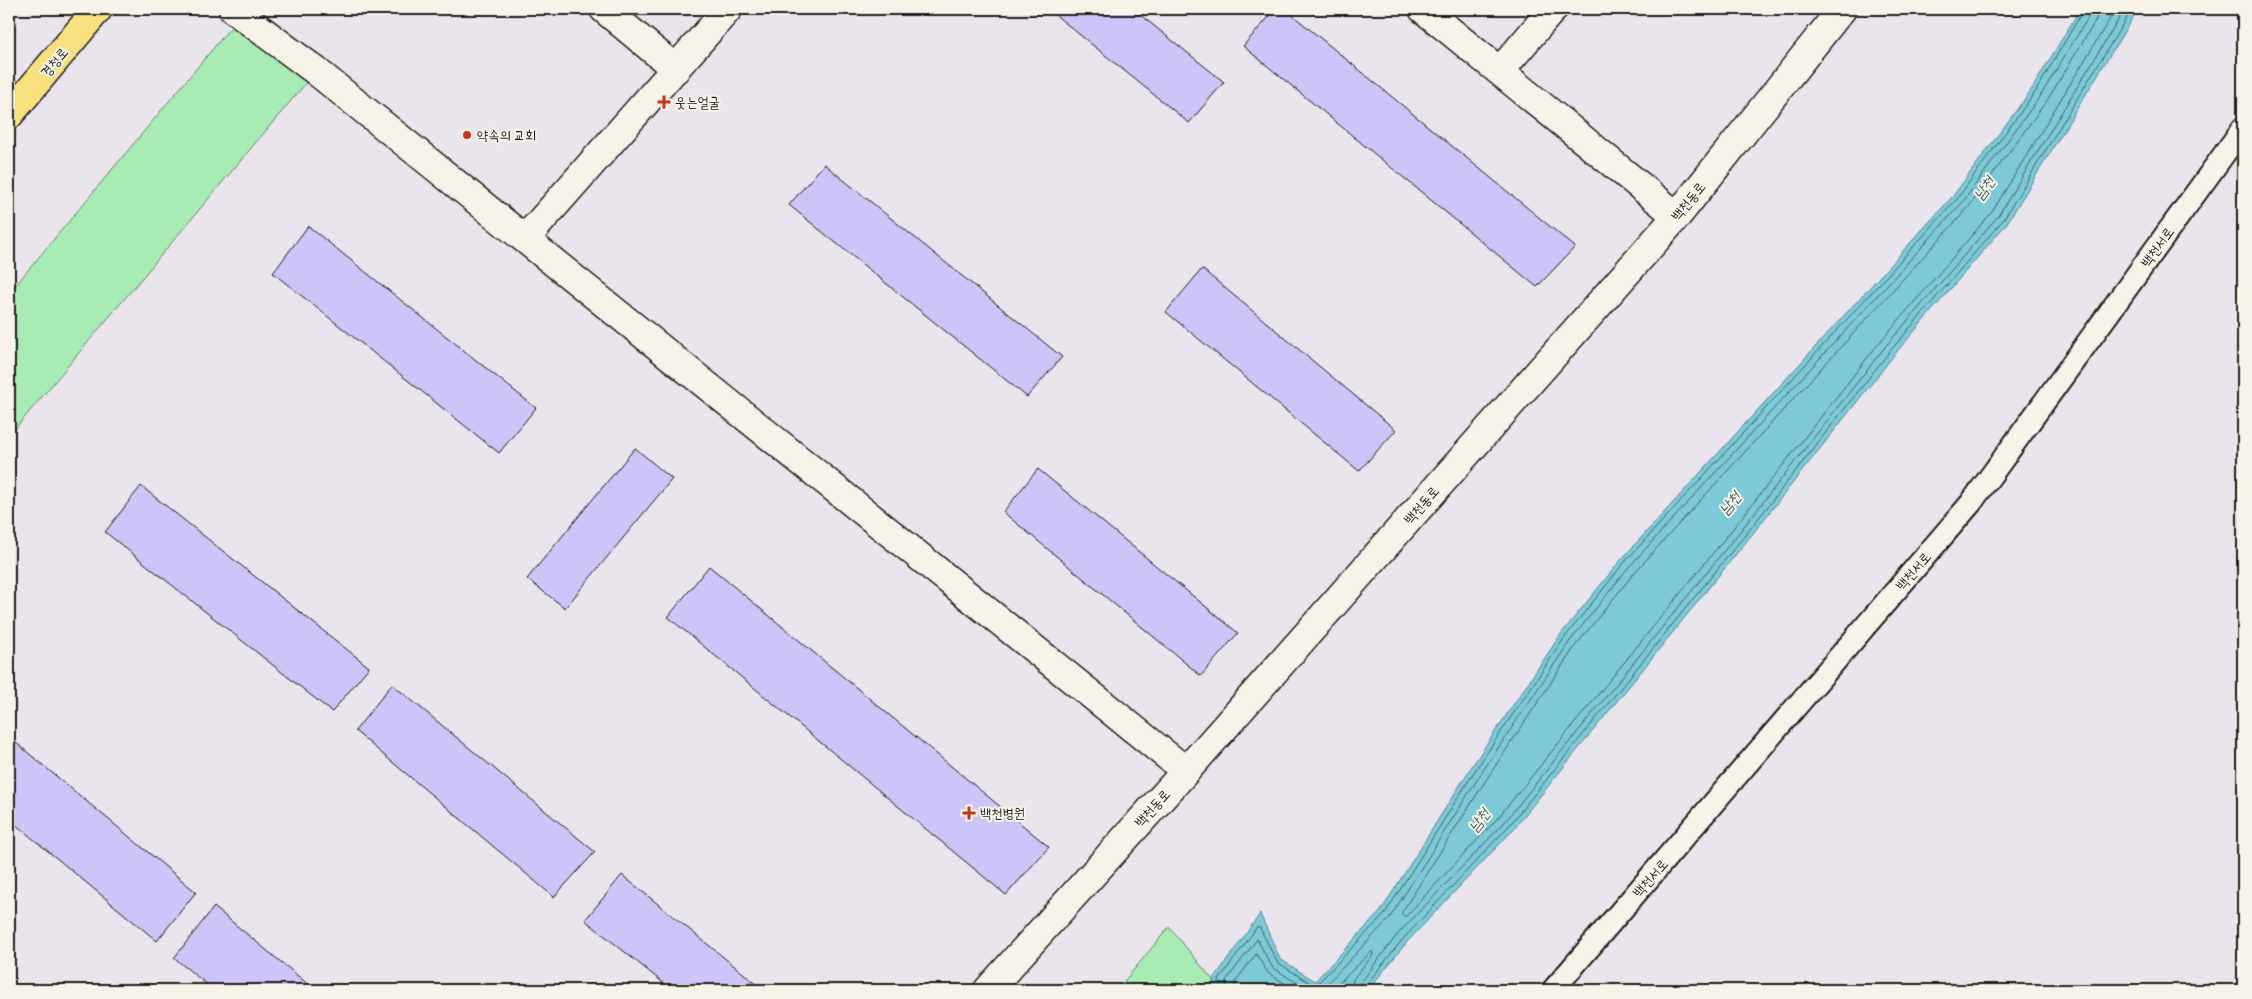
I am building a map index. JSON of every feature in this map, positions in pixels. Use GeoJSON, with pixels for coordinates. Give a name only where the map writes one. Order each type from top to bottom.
{"type":"FeatureCollection","features":[{"type":"Feature","properties":{"kind":"main road","name":"경청로"},"geometry":{"type":"LineString","coordinates":[[9,115],[98,9]]}},
{"type":"Feature","properties":{"kind":"street"},"geometry":{"type":"LineString","coordinates":[[233,9],[316,71],[1186,771]]}},
{"type":"Feature","properties":{"kind":"street"},"geometry":{"type":"LineString","coordinates":[[604,9],[676,69]]}},
{"type":"Feature","properties":{"kind":"street"},"geometry":{"type":"LineString","coordinates":[[525,239],[728,9]]}},
{"type":"Feature","properties":{"kind":"street"},"geometry":{"type":"LineString","coordinates":[[1423,9],[1676,216]]}},
{"type":"Feature","properties":{"kind":"street"},"geometry":{"type":"LineString","coordinates":[[1500,72],[1554,9]]}},
{"type":"Feature","properties":{"kind":"street","name":"백천동로"},"geometry":{"type":"LineString","coordinates":[[988,990],[1186,771],[1676,216],[1842,9]]}},
{"type":"Feature","properties":{"kind":"lane","name":"백천서로"},"geometry":{"type":"LineString","coordinates":[[1553,990],[1971,503],[2243,128]]}},
{"type":"Feature","properties":{"kind":"green space"},"geometry":{"type":"Polygon","coordinates":[[[241,15],[316,71],[9,436],[9,293],[241,15]]]}},
{"type":"Feature","properties":{"kind":"green space"},"geometry":{"type":"Polygon","coordinates":[[[1169,927],[1213,980],[1217,990],[1117,990],[1169,927]]]}},
{"type":"Feature","properties":{"kind":"water","name":"남천"},"geometry":{"type":"Polygon","coordinates":[[[2080,9],[2138,9],[2007,223],[1894,355],[1754,532],[1511,832],[1407,942],[1368,990],[1217,990],[1213,980],[1260,914],[1280,959],[1315,981],[1380,912],[1472,766],[1561,634],[1620,561],[1953,196],[2032,89],[2080,9]]]}},
{"type":"Feature","properties":{"kind":"building"},"geometry":{"type":"Polygon","coordinates":[[[1048,9],[1133,9],[1224,82],[1189,123],[1048,9]]]}},
{"type":"Feature","properties":{"kind":"building"},"geometry":{"type":"Polygon","coordinates":[[[1276,9],[1285,9],[1575,247],[1537,287],[1243,46],[1276,9]]]}},
{"type":"Feature","properties":{"kind":"building"},"geometry":{"type":"Polygon","coordinates":[[[824,164],[1062,357],[1027,397],[789,205],[824,164]]]}},
{"type":"Feature","properties":{"kind":"building"},"geometry":{"type":"Polygon","coordinates":[[[308,226],[536,408],[499,453],[273,273],[308,226]]]}},
{"type":"Feature","properties":{"kind":"building"},"geometry":{"type":"Polygon","coordinates":[[[1202,269],[1396,430],[1359,471],[1166,312],[1202,269]]]}},
{"type":"Feature","properties":{"kind":"building"},"geometry":{"type":"Polygon","coordinates":[[[635,448],[672,479],[565,608],[527,579],[635,448]]]}},
{"type":"Feature","properties":{"kind":"building"},"geometry":{"type":"Polygon","coordinates":[[[1038,469],[1238,633],[1201,676],[1003,512],[1038,469]]]}},
{"type":"Feature","properties":{"kind":"building"},"geometry":{"type":"Polygon","coordinates":[[[141,486],[369,667],[332,712],[105,532],[141,486]]]}},
{"type":"Feature","properties":{"kind":"building"},"geometry":{"type":"Polygon","coordinates":[[[709,566],[1049,847],[1006,895],[668,617],[709,566]]]}},
{"type":"Feature","properties":{"kind":"building"},"geometry":{"type":"Polygon","coordinates":[[[392,684],[595,852],[554,897],[355,731],[392,684]]]}},
{"type":"Feature","properties":{"kind":"building"},"geometry":{"type":"Polygon","coordinates":[[[9,737],[196,892],[157,941],[9,819],[9,737]]]}},
{"type":"Feature","properties":{"kind":"building"},"geometry":{"type":"Polygon","coordinates":[[[622,875],[764,990],[672,990],[585,920],[622,875]]]}},
{"type":"Feature","properties":{"kind":"building"},"geometry":{"type":"Polygon","coordinates":[[[214,907],[315,990],[214,990],[174,958],[214,907]]]}},
{"type":"Feature","properties":{"kind":"place","name":"웃는얼굴"},"geometry":{"type":"Point","coordinates":[664,102]}},
{"type":"Feature","properties":{"kind":"place","name":"약속의 교회"},"geometry":{"type":"Point","coordinates":[467,135]}},
{"type":"Feature","properties":{"kind":"place","name":"백천병원"},"geometry":{"type":"Point","coordinates":[969,813]}}]}
